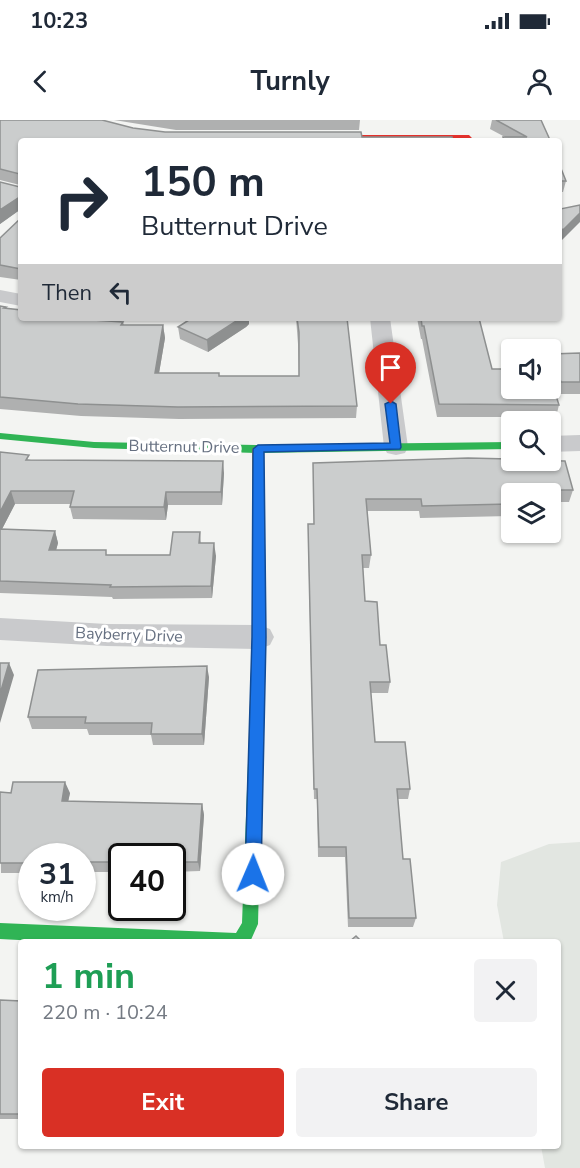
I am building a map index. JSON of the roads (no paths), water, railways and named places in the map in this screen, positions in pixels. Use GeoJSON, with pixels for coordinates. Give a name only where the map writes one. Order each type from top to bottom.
{"type":"FeatureCollection","features":[{"type":"Feature","properties":{"kind":"street"},"geometry":{"type":"LineString","coordinates":[[310,137],[390,138]]}},
{"type":"Feature","properties":{"kind":"street"},"geometry":{"type":"LineString","coordinates":[[0,296],[18,299]]}},
{"type":"Feature","properties":{"kind":"street"},"geometry":{"type":"LineString","coordinates":[[380,321],[396,447]]}},
{"type":"Feature","properties":{"kind":"street","name":"Butternut Drive"},"geometry":{"type":"LineString","coordinates":[[0,436],[94,445],[258,449],[501,445]]}},
{"type":"Feature","properties":{"kind":"street"},"geometry":{"type":"LineString","coordinates":[[561,444],[580,443]]}},
{"type":"Feature","properties":{"kind":"street"},"geometry":{"type":"LineString","coordinates":[[242,939],[250,924],[252,904],[259,637],[258,449]]}},
{"type":"Feature","properties":{"kind":"street","name":"Bayberry Drive"},"geometry":{"type":"LineString","coordinates":[[0,628],[107,635],[259,637]]}},
{"type":"Feature","properties":{"kind":"street"},"geometry":{"type":"LineString","coordinates":[[0,931],[175,939]]}}]}
